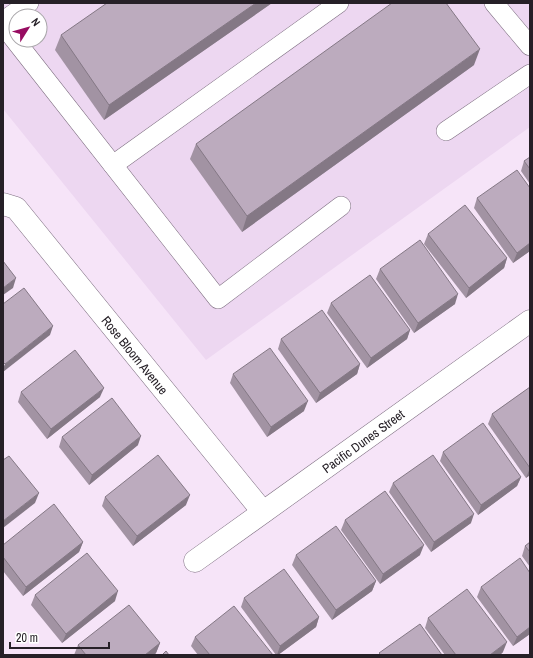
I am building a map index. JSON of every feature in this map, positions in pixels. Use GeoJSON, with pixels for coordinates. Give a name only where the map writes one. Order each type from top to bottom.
{"type":"FeatureCollection","features":[{"type":"Feature","properties":{"kind":"street","name":"Rose Bloom Avenue"},"geometry":{"type":"LineString","coordinates":[[3,204],[16,208],[263,512]]}},
{"type":"Feature","properties":{"kind":"street","name":"Pacific Dunes Street"},"geometry":{"type":"LineString","coordinates":[[196,561],[530,321]]}},
{"type":"Feature","properties":{"kind":"lane"},"geometry":{"type":"LineString","coordinates":[[3,21],[29,3]]}},
{"type":"Feature","properties":{"kind":"lane"},"geometry":{"type":"LineString","coordinates":[[113,165],[339,3]]}},
{"type":"Feature","properties":{"kind":"lane"},"geometry":{"type":"LineString","coordinates":[[494,3],[530,46]]}},
{"type":"Feature","properties":{"kind":"lane"},"geometry":{"type":"LineString","coordinates":[[3,25],[218,299],[341,206]]}},
{"type":"Feature","properties":{"kind":"lane"},"geometry":{"type":"LineString","coordinates":[[446,131],[530,74]]}},
{"type":"Feature","properties":{"kind":"shaded area"},"geometry":{"type":"Polygon","coordinates":[[[3,3],[530,3],[530,127],[206,360],[3,109],[3,3]]]}},
{"type":"Feature","properties":{"kind":"building"},"geometry":{"type":"Polygon","coordinates":[[[107,3],[256,3],[109,105],[61,35],[107,3]]]}},
{"type":"Feature","properties":{"kind":"building"},"geometry":{"type":"Polygon","coordinates":[[[392,3],[446,3],[480,49],[247,216],[196,144],[392,3]]]}},
{"type":"Feature","properties":{"kind":"building"},"geometry":{"type":"Polygon","coordinates":[[[530,157],[530,169],[524,161],[530,157]]]}},
{"type":"Feature","properties":{"kind":"building"},"geometry":{"type":"Polygon","coordinates":[[[517,170],[530,188],[530,243],[517,253],[477,198],[517,170]]]}},
{"type":"Feature","properties":{"kind":"building"},"geometry":{"type":"Polygon","coordinates":[[[465,205],[507,258],[469,288],[428,234],[465,205]]]}},
{"type":"Feature","properties":{"kind":"building"},"geometry":{"type":"Polygon","coordinates":[[[420,240],[458,294],[418,323],[380,269],[420,240]]]}},
{"type":"Feature","properties":{"kind":"building"},"geometry":{"type":"Polygon","coordinates":[[[3,261],[16,278],[3,288],[3,261]]]}},
{"type":"Feature","properties":{"kind":"building"},"geometry":{"type":"Polygon","coordinates":[[[370,275],[410,330],[371,358],[331,303],[370,275]]]}},
{"type":"Feature","properties":{"kind":"building"},"geometry":{"type":"Polygon","coordinates":[[[24,288],[53,326],[5,364],[3,362],[3,304],[24,288]]]}},
{"type":"Feature","properties":{"kind":"building"},"geometry":{"type":"Polygon","coordinates":[[[322,310],[360,364],[320,393],[281,339],[322,310]]]}},
{"type":"Feature","properties":{"kind":"building"},"geometry":{"type":"Polygon","coordinates":[[[270,348],[308,401],[271,427],[233,374],[270,348]]]}},
{"type":"Feature","properties":{"kind":"building"},"geometry":{"type":"Polygon","coordinates":[[[75,350],[104,388],[51,429],[21,392],[75,350]]]}},
{"type":"Feature","properties":{"kind":"building"},"geometry":{"type":"Polygon","coordinates":[[[530,387],[530,468],[492,414],[530,387]]]}},
{"type":"Feature","properties":{"kind":"building"},"geometry":{"type":"Polygon","coordinates":[[[112,398],[141,436],[92,475],[62,437],[112,398]]]}},
{"type":"Feature","properties":{"kind":"building"},"geometry":{"type":"Polygon","coordinates":[[[483,423],[521,477],[481,505],[443,452],[483,423]]]}},
{"type":"Feature","properties":{"kind":"building"},"geometry":{"type":"Polygon","coordinates":[[[158,455],[190,495],[137,536],[105,497],[158,455]]]}},
{"type":"Feature","properties":{"kind":"building"},"geometry":{"type":"Polygon","coordinates":[[[433,455],[474,514],[434,542],[393,483],[433,455]]]}},
{"type":"Feature","properties":{"kind":"building"},"geometry":{"type":"Polygon","coordinates":[[[9,456],[39,493],[3,521],[3,460],[9,456]]]}},
{"type":"Feature","properties":{"kind":"building"},"geometry":{"type":"Polygon","coordinates":[[[385,491],[424,545],[383,574],[345,520],[385,491]]]}},
{"type":"Feature","properties":{"kind":"building"},"geometry":{"type":"Polygon","coordinates":[[[54,504],[83,542],[26,587],[3,557],[3,545],[54,504]]]}},
{"type":"Feature","properties":{"kind":"building"},"geometry":{"type":"Polygon","coordinates":[[[336,526],[376,581],[336,610],[296,555],[336,526]]]}},
{"type":"Feature","properties":{"kind":"building"},"geometry":{"type":"Polygon","coordinates":[[[530,542],[530,552],[525,546],[530,542]]]}},
{"type":"Feature","properties":{"kind":"building"},"geometry":{"type":"Polygon","coordinates":[[[87,553],[118,591],[66,634],[35,595],[87,553]]]}},
{"type":"Feature","properties":{"kind":"building"},"geometry":{"type":"Polygon","coordinates":[[[520,558],[530,573],[530,627],[517,637],[481,587],[520,558]]]}},
{"type":"Feature","properties":{"kind":"building"},"geometry":{"type":"Polygon","coordinates":[[[284,569],[319,617],[280,646],[244,598],[284,569]]]}},
{"type":"Feature","properties":{"kind":"building"},"geometry":{"type":"Polygon","coordinates":[[[467,589],[507,642],[490,655],[456,655],[428,618],[467,589]]]}},
{"type":"Feature","properties":{"kind":"building"},"geometry":{"type":"Polygon","coordinates":[[[129,605],[160,643],[145,655],[86,655],[78,645],[129,605]]]}},
{"type":"Feature","properties":{"kind":"building"},"geometry":{"type":"Polygon","coordinates":[[[234,606],[273,655],[210,655],[195,637],[234,606]]]}},
{"type":"Feature","properties":{"kind":"building"},"geometry":{"type":"Polygon","coordinates":[[[420,624],[442,655],[381,655],[379,653],[420,624]]]}},
{"type":"Feature","properties":{"kind":"building"},"geometry":{"type":"Polygon","coordinates":[[[166,651],[169,655],[162,655],[166,651]]]}}]}
